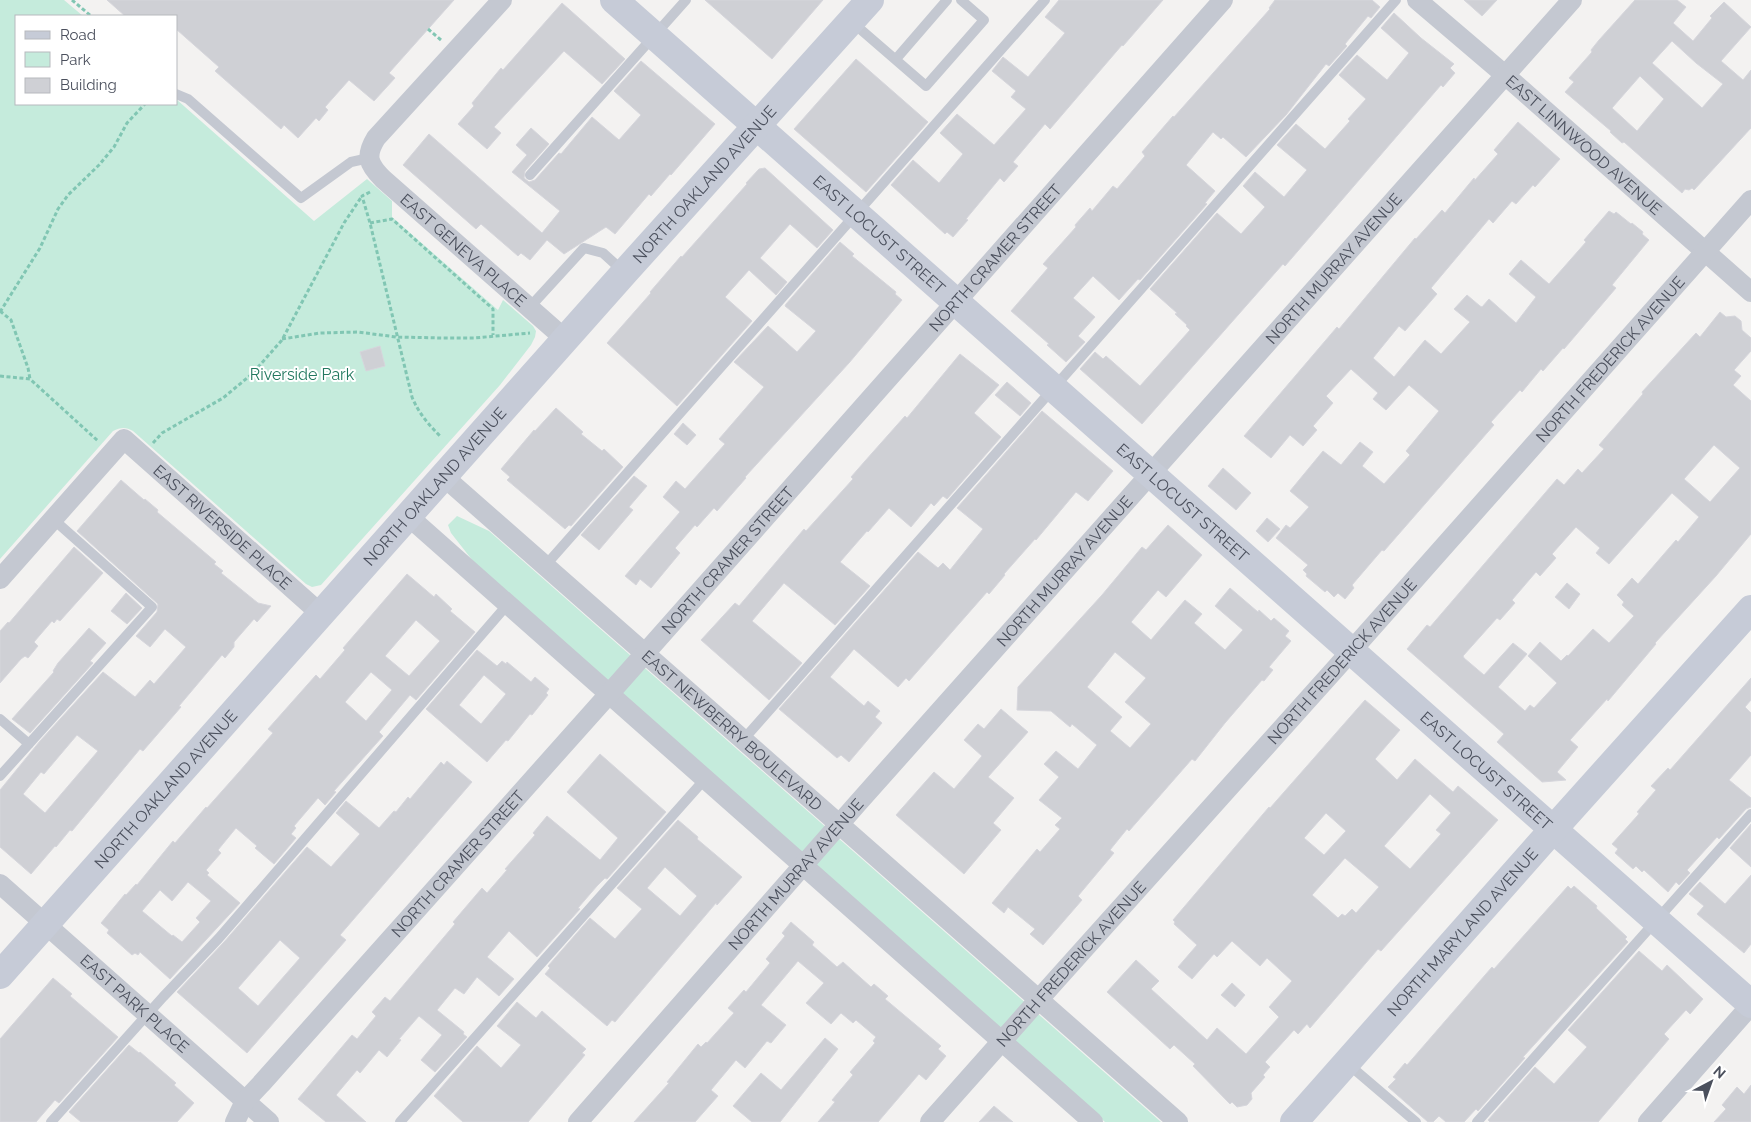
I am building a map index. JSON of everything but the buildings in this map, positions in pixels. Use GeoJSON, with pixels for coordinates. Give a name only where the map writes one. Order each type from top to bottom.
{"type":"FeatureCollection","features":[{"type":"Feature","properties":{"kind":"main road","name":"EAST LOCUST STREET"},"geometry":{"type":"LineString","coordinates":[[614,0],[1751,1004]]}},
{"type":"Feature","properties":{"kind":"main road","name":"NORTH OAKLAND AVENUE"},"geometry":{"type":"LineString","coordinates":[[0,975],[625,272],[870,0]]}},
{"type":"Feature","properties":{"kind":"main road","name":"NORTH MARYLAND AVENUE"},"geometry":{"type":"LineString","coordinates":[[1294,1122],[1751,609]]}},
{"type":"Feature","properties":{"kind":"street"},"geometry":{"type":"LineString","coordinates":[[369,158],[371,147],[376,138],[502,0]]}},
{"type":"Feature","properties":{"kind":"street","name":"NORTH CRAMER STREET"},"geometry":{"type":"LineString","coordinates":[[235,1122],[245,1101],[957,303],[1223,0]]}},
{"type":"Feature","properties":{"kind":"street","name":"EAST LINNWOOD AVENUE"},"geometry":{"type":"LineString","coordinates":[[1417,0],[1751,292]]}},
{"type":"Feature","properties":{"kind":"street","name":"NORTH MURRAY AVENUE"},"geometry":{"type":"LineString","coordinates":[[578,1122],[839,824],[1572,0]]}},
{"type":"Feature","properties":{"kind":"street","name":"EAST GENEVA PLACE"},"geometry":{"type":"LineString","coordinates":[[369,158],[372,168],[383,179],[566,339]]}},
{"type":"Feature","properties":{"kind":"street","name":"NORTH FREDERICK AVENUE"},"geometry":{"type":"LineString","coordinates":[[930,1122],[1352,651],[1751,200]]}},
{"type":"Feature","properties":{"kind":"street","name":"EAST RIVERSIDE PLACE"},"geometry":{"type":"LineString","coordinates":[[53,519],[124,440],[321,614]]}},
{"type":"Feature","properties":{"kind":"street","name":"EAST NEWBERRY BOULEVARD"},"geometry":{"type":"LineString","coordinates":[[443,476],[1178,1122]]}},
{"type":"Feature","properties":{"kind":"street"},"geometry":{"type":"LineString","coordinates":[[408,516],[1093,1122]]}},
{"type":"Feature","properties":{"kind":"street"},"geometry":{"type":"LineString","coordinates":[[0,580],[53,519]]}},
{"type":"Feature","properties":{"kind":"street","name":"EAST PARK PLACE"},"geometry":{"type":"LineString","coordinates":[[0,884],[269,1122]]}},
{"type":"Feature","properties":{"kind":"street"},"geometry":{"type":"LineString","coordinates":[[1648,1122],[1751,1004]]}},
{"type":"Feature","properties":{"kind":"lane"},"geometry":{"type":"LineString","coordinates":[[530,175],[686,0]]}},
{"type":"Feature","properties":{"kind":"lane"},"geometry":{"type":"LineString","coordinates":[[896,60],[947,0]]}},
{"type":"Feature","properties":{"kind":"lane"},"geometry":{"type":"LineString","coordinates":[[851,21],[926,86],[984,20],[961,0]]}},
{"type":"Feature","properties":{"kind":"lane"},"geometry":{"type":"LineString","coordinates":[[545,566],[1045,0]]}},
{"type":"Feature","properties":{"kind":"lane"},"geometry":{"type":"LineString","coordinates":[[743,740],[1396,0]]}},
{"type":"Feature","properties":{"kind":"lane"},"geometry":{"type":"LineString","coordinates":[[178,95],[188,99],[301,198],[351,162],[369,158]]}},
{"type":"Feature","properties":{"kind":"lane"},"geometry":{"type":"LineString","coordinates":[[529,308],[584,248],[603,253],[625,272]]}},
{"type":"Feature","properties":{"kind":"lane"},"geometry":{"type":"LineString","coordinates":[[0,776],[152,607],[53,519]]}},
{"type":"Feature","properties":{"kind":"lane"},"geometry":{"type":"LineString","coordinates":[[51,1122],[219,938],[508,604]]}},
{"type":"Feature","properties":{"kind":"lane"},"geometry":{"type":"LineString","coordinates":[[0,719],[29,744]]}},
{"type":"Feature","properties":{"kind":"lane"},"geometry":{"type":"LineString","coordinates":[[400,1122],[705,779]]}},
{"type":"Feature","properties":{"kind":"lane"},"geometry":{"type":"LineString","coordinates":[[1477,1122],[1751,814]]}},
{"type":"Feature","properties":{"kind":"lane"},"geometry":{"type":"LineString","coordinates":[[1347,1063],[1416,1122]]}},
{"type":"Feature","properties":{"kind":"path"},"geometry":{"type":"LineString","coordinates":[[72,0],[90,15]]}},
{"type":"Feature","properties":{"kind":"path"},"geometry":{"type":"LineString","coordinates":[[428,29],[443,42]]}},
{"type":"Feature","properties":{"kind":"path"},"geometry":{"type":"LineString","coordinates":[[100,444],[30,379],[11,320],[0,311],[40,248],[58,209],[68,194],[99,165],[114,147],[127,123],[144,105]]}},
{"type":"Feature","properties":{"kind":"path"},"geometry":{"type":"LineString","coordinates":[[151,445],[162,433],[223,398],[252,374],[282,340],[344,223],[362,196],[375,187]]}},
{"type":"Feature","properties":{"kind":"path"},"geometry":{"type":"LineString","coordinates":[[362,196],[414,403],[427,423],[441,437]]}},
{"type":"Feature","properties":{"kind":"path"},"geometry":{"type":"LineString","coordinates":[[370,223],[392,219],[492,309],[493,336]]}},
{"type":"Feature","properties":{"kind":"path"},"geometry":{"type":"LineString","coordinates":[[282,340],[320,333],[358,332],[396,337],[474,338],[534,332]]}},
{"type":"Feature","properties":{"kind":"path"},"geometry":{"type":"LineString","coordinates":[[0,376],[30,379]]}},
{"type":"Feature","properties":{"kind":"green space","name":"Riverside Park"},"geometry":{"type":"Polygon","coordinates":[[[0,0],[64,0],[82,15],[15,15],[15,105],[178,105],[178,101],[314,221],[367,179],[392,201],[392,217],[498,310],[503,300],[533,326],[536,331],[531,345],[500,385],[321,585],[312,587],[306,584],[133,431],[126,428],[113,431],[0,559],[0,0]]]}},
{"type":"Feature","properties":{"kind":"green space"},"geometry":{"type":"Polygon","coordinates":[[[457,516],[489,531],[1161,1122],[1105,1122],[480,570],[451,533],[448,525],[457,516]]]}}]}
